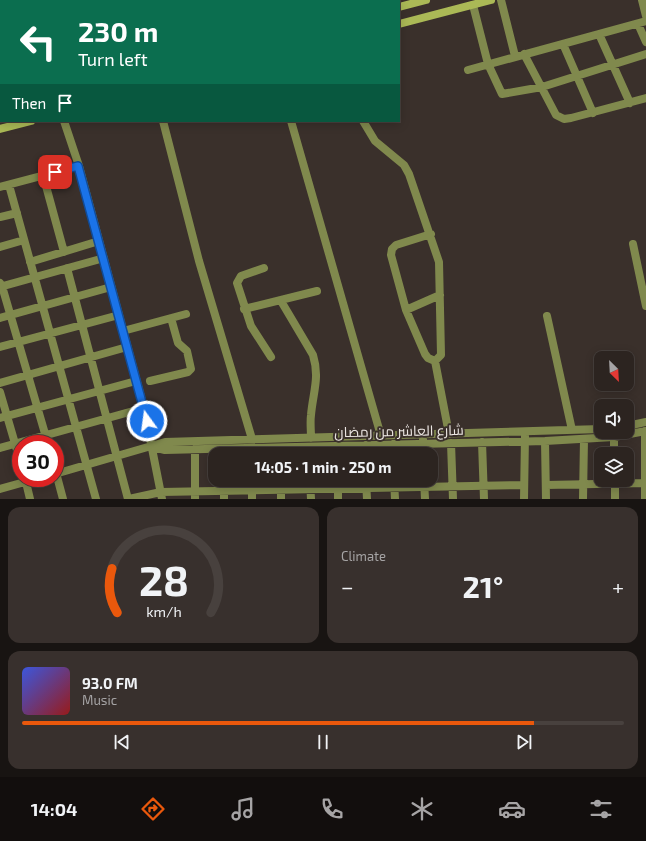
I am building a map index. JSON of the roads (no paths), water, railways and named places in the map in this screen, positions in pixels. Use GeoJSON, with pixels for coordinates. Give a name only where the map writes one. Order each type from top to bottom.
{"type":"FeatureCollection","features":[{"type":"Feature","properties":{"kind":"main road"},"geometry":{"type":"LineString","coordinates":[[400,7],[426,0]]}},
{"type":"Feature","properties":{"kind":"main road"},"geometry":{"type":"LineString","coordinates":[[400,24],[491,0]]}},
{"type":"Feature","properties":{"kind":"main road"},"geometry":{"type":"LineString","coordinates":[[0,130],[28,122]]}},
{"type":"Feature","properties":{"kind":"street"},"geometry":{"type":"LineString","coordinates":[[501,0],[515,56]]}},
{"type":"Feature","properties":{"kind":"street"},"geometry":{"type":"LineString","coordinates":[[642,0],[646,16]]}},
{"type":"Feature","properties":{"kind":"street"},"geometry":{"type":"LineString","coordinates":[[473,5],[488,64],[502,94],[542,87],[646,54]]}},
{"type":"Feature","properties":{"kind":"street"},"geometry":{"type":"LineString","coordinates":[[468,70],[642,22],[646,42]]}},
{"type":"Feature","properties":{"kind":"street"},"geometry":{"type":"LineString","coordinates":[[599,34],[630,102]]}},
{"type":"Feature","properties":{"kind":"street"},"geometry":{"type":"LineString","coordinates":[[563,44],[593,113]]}},
{"type":"Feature","properties":{"kind":"street"},"geometry":{"type":"LineString","coordinates":[[524,54],[556,115],[560,118],[571,118],[593,113],[646,98]]}},
{"type":"Feature","properties":{"kind":"street"},"geometry":{"type":"LineString","coordinates":[[64,122],[104,258],[144,408],[162,496]]}},
{"type":"Feature","properties":{"kind":"street"},"geometry":{"type":"LineString","coordinates":[[163,122],[199,261],[252,447]]}},
{"type":"Feature","properties":{"kind":"street"},"geometry":{"type":"LineString","coordinates":[[291,122],[381,436]]}},
{"type":"Feature","properties":{"kind":"street"},"geometry":{"type":"LineString","coordinates":[[364,122],[375,141],[397,158],[407,170],[431,234],[439,262],[441,355],[435,361]]}},
{"type":"Feature","properties":{"kind":"street"},"geometry":{"type":"LineString","coordinates":[[0,187],[78,166]]}},
{"type":"Feature","properties":{"kind":"street"},"geometry":{"type":"LineString","coordinates":[[43,175],[64,252]]}},
{"type":"Feature","properties":{"kind":"street"},"geometry":{"type":"LineString","coordinates":[[9,185],[96,499]]}},
{"type":"Feature","properties":{"kind":"street"},"geometry":{"type":"LineString","coordinates":[[0,217],[16,213]]}},
{"type":"Feature","properties":{"kind":"street"},"geometry":{"type":"LineString","coordinates":[[431,234],[396,246],[392,250],[391,259],[406,310],[425,354],[435,361],[449,434]]}},
{"type":"Feature","properties":{"kind":"street"},"geometry":{"type":"LineString","coordinates":[[0,248],[24,240]]}},
{"type":"Feature","properties":{"kind":"street"},"geometry":{"type":"LineString","coordinates":[[30,262],[99,241]]}},
{"type":"Feature","properties":{"kind":"street"},"geometry":{"type":"LineString","coordinates":[[633,244],[646,306]]}},
{"type":"Feature","properties":{"kind":"street"},"geometry":{"type":"LineString","coordinates":[[104,258],[1,285],[45,435],[144,408]]}},
{"type":"Feature","properties":{"kind":"street"},"geometry":{"type":"LineString","coordinates":[[67,268],[128,499],[162,496],[252,495],[281,490],[321,487]]}},
{"type":"Feature","properties":{"kind":"street"},"geometry":{"type":"LineString","coordinates":[[264,268],[241,276],[238,279],[238,287],[244,309],[251,326],[271,357]]}},
{"type":"Feature","properties":{"kind":"street"},"geometry":{"type":"LineString","coordinates":[[0,318],[111,287]]}},
{"type":"Feature","properties":{"kind":"street"},"geometry":{"type":"LineString","coordinates":[[244,309],[282,301],[317,291]]}},
{"type":"Feature","properties":{"kind":"street"},"geometry":{"type":"LineString","coordinates":[[406,310],[440,295]]}},
{"type":"Feature","properties":{"kind":"street"},"geometry":{"type":"LineString","coordinates":[[282,301],[313,355],[318,372],[311,415],[311,438]]}},
{"type":"Feature","properties":{"kind":"street"},"geometry":{"type":"LineString","coordinates":[[123,331],[186,314]]}},
{"type":"Feature","properties":{"kind":"street"},"geometry":{"type":"LineString","coordinates":[[0,347],[119,315]]}},
{"type":"Feature","properties":{"kind":"street"},"geometry":{"type":"LineString","coordinates":[[547,316],[572,430]]}},
{"type":"Feature","properties":{"kind":"street"},"geometry":{"type":"LineString","coordinates":[[150,381],[188,372],[191,369],[188,354],[178,343],[171,318]]}},
{"type":"Feature","properties":{"kind":"street"},"geometry":{"type":"LineString","coordinates":[[0,383],[127,347]]}},
{"type":"Feature","properties":{"kind":"street"},"geometry":{"type":"LineString","coordinates":[[3,417],[136,381]]}},
{"type":"Feature","properties":{"kind":"street"},"geometry":{"type":"LineString","coordinates":[[0,392],[3,417],[12,436]]}},
{"type":"Feature","properties":{"kind":"street"},"geometry":{"type":"LineString","coordinates":[[634,425],[646,422]]}},
{"type":"Feature","properties":{"kind":"street","name":"شارع العاشر من رمضان"},"geometry":{"type":"LineString","coordinates":[[252,447],[311,438],[594,429]]}},
{"type":"Feature","properties":{"kind":"street"},"geometry":{"type":"LineString","coordinates":[[645,431],[645,499]]}},
{"type":"Feature","properties":{"kind":"street","name":"شارع العاشر من رمضان"},"geometry":{"type":"LineString","coordinates":[[634,433],[645,431]]}},
{"type":"Feature","properties":{"kind":"street"},"geometry":{"type":"LineString","coordinates":[[524,499],[525,432]]}},
{"type":"Feature","properties":{"kind":"street"},"geometry":{"type":"LineString","coordinates":[[423,435],[423,444]]}},
{"type":"Feature","properties":{"kind":"street","name":"شارع العاشر من رمضان"},"geometry":{"type":"LineString","coordinates":[[354,447],[366,445],[545,441],[594,438]]}},
{"type":"Feature","properties":{"kind":"street"},"geometry":{"type":"LineString","coordinates":[[583,499],[584,439]]}},
{"type":"Feature","properties":{"kind":"street"},"geometry":{"type":"LineString","coordinates":[[545,441],[546,499]]}},
{"type":"Feature","properties":{"kind":"street","name":"شارع العاشر من رمضان"},"geometry":{"type":"LineString","coordinates":[[64,470],[117,457],[166,442],[224,447]]}},
{"type":"Feature","properties":{"kind":"street"},"geometry":{"type":"LineString","coordinates":[[482,442],[484,499]]}},
{"type":"Feature","properties":{"kind":"street"},"geometry":{"type":"LineString","coordinates":[[451,443],[453,499]]}},
{"type":"Feature","properties":{"kind":"street"},"geometry":{"type":"LineString","coordinates":[[0,448],[12,444]]}},
{"type":"Feature","properties":{"kind":"street","name":"شارع العاشر من رمضان"},"geometry":{"type":"LineString","coordinates":[[153,447],[165,450],[208,448]]}},
{"type":"Feature","properties":{"kind":"street"},"geometry":{"type":"LineString","coordinates":[[195,449],[195,495]]}},
{"type":"Feature","properties":{"kind":"street"},"geometry":{"type":"LineString","coordinates":[[546,485],[594,482]]}},
{"type":"Feature","properties":{"kind":"street"},"geometry":{"type":"LineString","coordinates":[[634,482],[646,483]]}},
{"type":"Feature","properties":{"kind":"street"},"geometry":{"type":"LineString","coordinates":[[438,484],[453,486],[524,485]]}},
{"type":"Feature","properties":{"kind":"street"},"geometry":{"type":"LineString","coordinates":[[0,489],[12,485]]}},
{"type":"Feature","properties":{"kind":"street"},"geometry":{"type":"LineString","coordinates":[[27,487],[30,499]]}},
{"type":"Feature","properties":{"kind":"street"},"geometry":{"type":"LineString","coordinates":[[59,487],[63,499]]}},
{"type":"Feature","properties":{"kind":"street"},"geometry":{"type":"LineString","coordinates":[[338,487],[338,499]]}},
{"type":"Feature","properties":{"kind":"street"},"geometry":{"type":"LineString","coordinates":[[366,487],[367,499]]}},
{"type":"Feature","properties":{"kind":"street"},"geometry":{"type":"LineString","coordinates":[[394,487],[395,499]]}},
{"type":"Feature","properties":{"kind":"street"},"geometry":{"type":"LineString","coordinates":[[424,487],[425,499]]}},
{"type":"Feature","properties":{"kind":"street"},"geometry":{"type":"LineString","coordinates":[[615,487],[615,499]]}},
{"type":"Feature","properties":{"kind":"street"},"geometry":{"type":"LineString","coordinates":[[310,489],[311,499]]}},
{"type":"Feature","properties":{"kind":"street"},"geometry":{"type":"LineString","coordinates":[[281,490],[281,499]]}}]}
